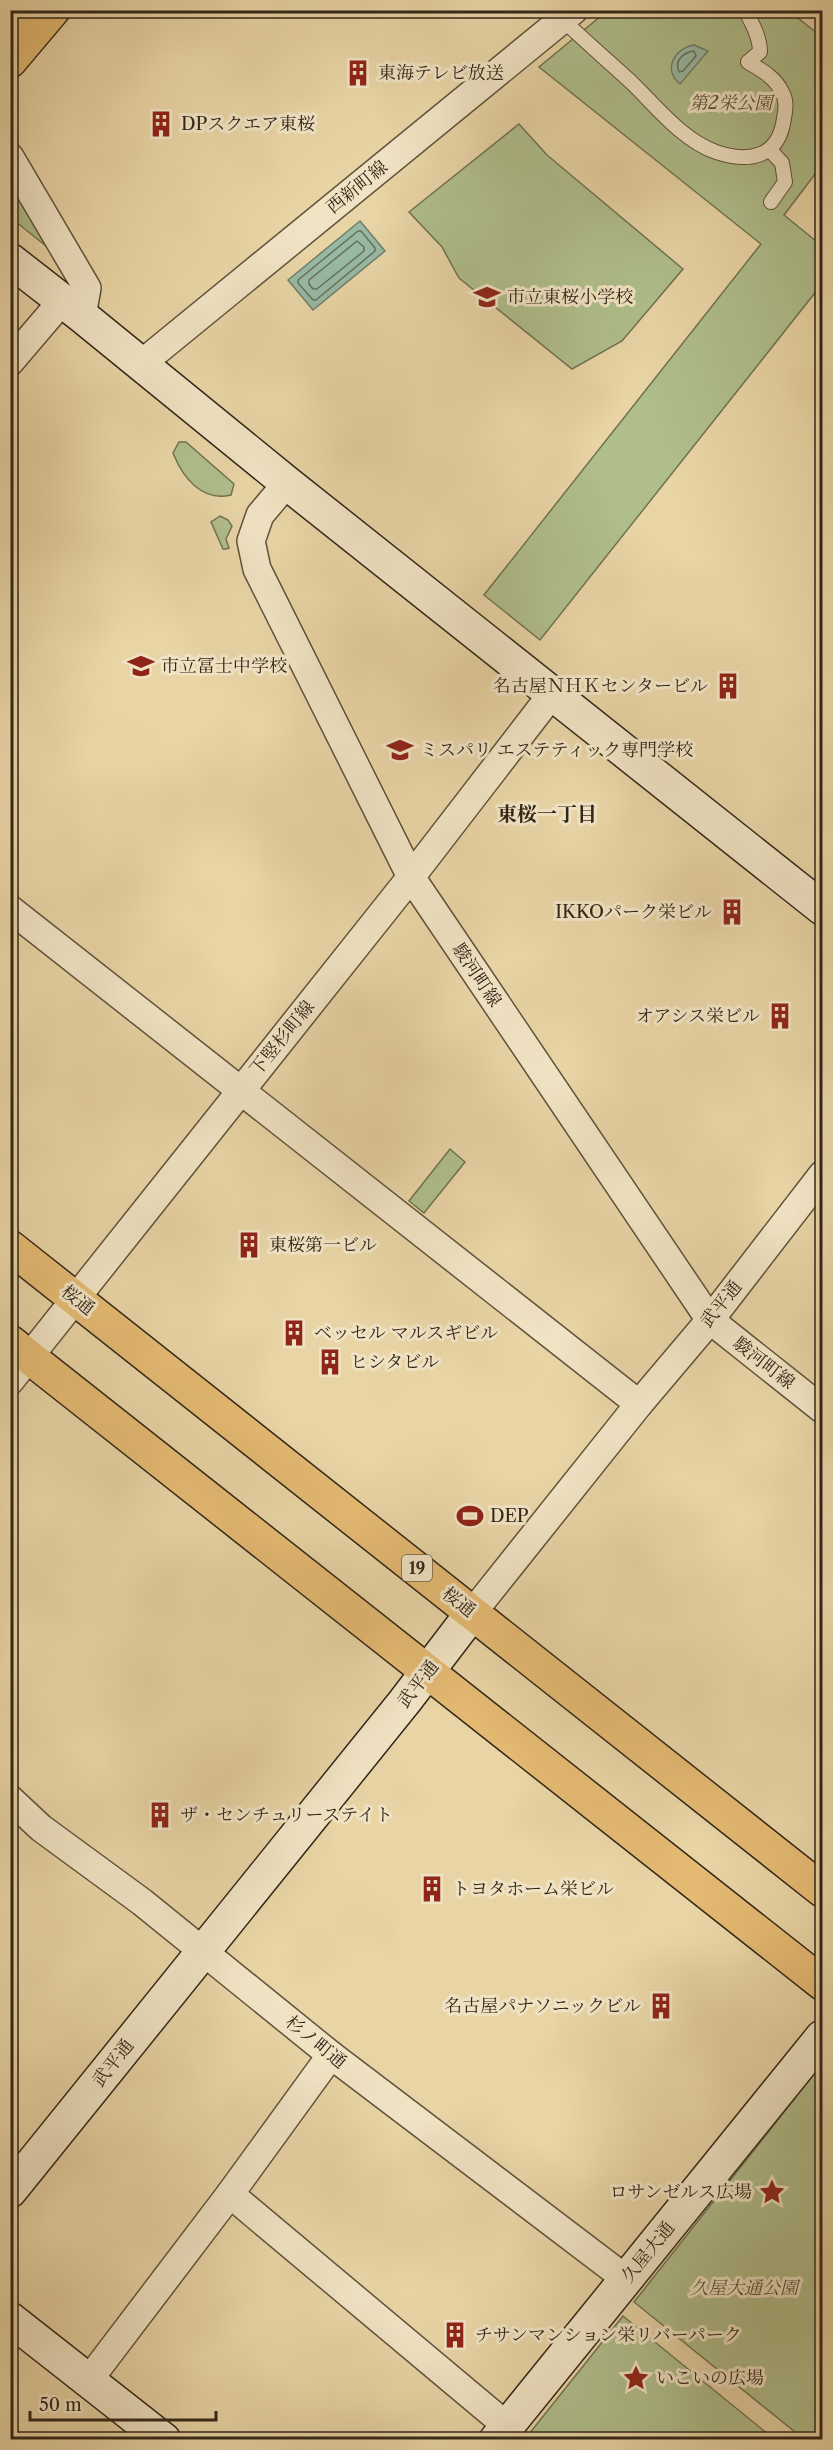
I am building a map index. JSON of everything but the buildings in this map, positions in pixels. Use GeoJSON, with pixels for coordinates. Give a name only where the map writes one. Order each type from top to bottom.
{"type":"FeatureCollection","features":[{"type":"Feature","properties":{"kind":"main road"},"geometry":{"type":"LineString","coordinates":[[10,16],[15,10]]}},
{"type":"Feature","properties":{"kind":"main road"},"geometry":{"type":"LineString","coordinates":[[10,61],[53,10]]}},
{"type":"Feature","properties":{"kind":"main road","name":"桜通"},"geometry":{"type":"LineString","coordinates":[[10,1248],[822,1890]]}},
{"type":"Feature","properties":{"kind":"main road"},"geometry":{"type":"LineString","coordinates":[[17,1360],[428,1671],[822,1983]]}},
{"type":"Feature","properties":{"kind":"street","name":"西新町線"},"geometry":{"type":"LineString","coordinates":[[141,364],[569,15]]}},
{"type":"Feature","properties":{"kind":"street"},"geometry":{"type":"LineString","coordinates":[[10,157],[87,288],[72,308],[10,362]]}},
{"type":"Feature","properties":{"kind":"street"},"geometry":{"type":"LineString","coordinates":[[10,260],[822,908]]}},
{"type":"Feature","properties":{"kind":"street","name":"駿河町線"},"geometry":{"type":"LineString","coordinates":[[287,483],[260,515],[251,541],[257,569],[411,877],[710,1320],[822,1409]]}},
{"type":"Feature","properties":{"kind":"street","name":"下竪杉町線"},"geometry":{"type":"LineString","coordinates":[[17,1360],[76,1299],[411,877],[552,694]]}},
{"type":"Feature","properties":{"kind":"street"},"geometry":{"type":"LineString","coordinates":[[10,909],[639,1404]]}},
{"type":"Feature","properties":{"kind":"street","name":"武平通"},"geometry":{"type":"LineString","coordinates":[[10,2191],[428,1671],[639,1404],[710,1320],[822,1175]]}},
{"type":"Feature","properties":{"kind":"street","name":"杉ノ町通"},"geometry":{"type":"LineString","coordinates":[[10,1799],[41,1828],[142,1902],[332,2055],[626,2279]]}},
{"type":"Feature","properties":{"kind":"street","name":"久屋大通"},"geometry":{"type":"LineString","coordinates":[[502,2433],[822,2037]]}},
{"type":"Feature","properties":{"kind":"street"},"geometry":{"type":"LineString","coordinates":[[88,2381],[332,2055]]}},
{"type":"Feature","properties":{"kind":"street"},"geometry":{"type":"LineString","coordinates":[[230,2194],[502,2433]]}},
{"type":"Feature","properties":{"kind":"street"},"geometry":{"type":"LineString","coordinates":[[10,2319],[164,2439]]}},
{"type":"Feature","properties":{"kind":"lane"},"geometry":{"type":"LineString","coordinates":[[569,15],[667,118],[694,140],[713,151],[732,157],[752,158],[770,150],[779,139],[786,106],[783,93],[773,78],[748,62],[760,51],[760,45],[745,10]]}},
{"type":"Feature","properties":{"kind":"lane"},"geometry":{"type":"LineString","coordinates":[[770,150],[782,163],[785,182],[771,202]]}},
{"type":"Feature","properties":{"kind":"green space","name":"第2栄公園"},"geometry":{"type":"Polygon","coordinates":[[[607,11],[789,11],[822,37],[822,165],[784,215],[822,246],[822,284],[540,640],[484,595],[761,244],[539,67],[607,11]]]}},
{"type":"Feature","properties":{"kind":"green space"},"geometry":{"type":"Polygon","coordinates":[[[519,124],[547,155],[683,269],[622,341],[572,369],[459,278],[442,247],[409,212],[519,124]]]}},
{"type":"Feature","properties":{"kind":"green space"},"geometry":{"type":"Polygon","coordinates":[[[11,177],[56,254],[11,218],[11,177]]]}},
{"type":"Feature","properties":{"kind":"green space"},"geometry":{"type":"Polygon","coordinates":[[[179,442],[186,442],[234,484],[231,495],[211,495],[188,479],[173,453],[179,442]]]}},
{"type":"Feature","properties":{"kind":"green space"},"geometry":{"type":"Polygon","coordinates":[[[220,516],[228,520],[232,526],[226,539],[229,548],[226,549],[223,549],[211,522],[220,516]]]}},
{"type":"Feature","properties":{"kind":"green space"},"geometry":{"type":"Polygon","coordinates":[[[450,1149],[465,1162],[424,1213],[409,1201],[450,1149]]]}},
{"type":"Feature","properties":{"kind":"green space","name":"久屋大通公園"},"geometry":{"type":"Polygon","coordinates":[[[822,2064],[822,2439],[805,2440],[634,2302],[822,2064]]]}},
{"type":"Feature","properties":{"kind":"green space","name":"いこいの広場"},"geometry":{"type":"Polygon","coordinates":[[[623,2316],[774,2439],[525,2439],[623,2316]]]}},
{"type":"Feature","properties":{"kind":"water"},"geometry":{"type":"Polygon","coordinates":[[[694,45],[708,51],[680,84],[672,72],[673,60],[681,50],[694,45]]]}},
{"type":"Feature","properties":{"kind":"water"},"geometry":{"type":"Polygon","coordinates":[[[360,221],[385,251],[313,310],[288,280],[360,221]]]}},
{"type":"Feature","properties":{"kind":"place","name":"東海テレビ放送"},"geometry":{"type":"Point","coordinates":[358,73]}},
{"type":"Feature","properties":{"kind":"place","name":"DPスクエア東桜"},"geometry":{"type":"Point","coordinates":[161,124]}},
{"type":"Feature","properties":{"kind":"place","name":"市立東桜小学校"},"geometry":{"type":"Point","coordinates":[487,297]}},
{"type":"Feature","properties":{"kind":"place","name":"市立冨士中学校"},"geometry":{"type":"Point","coordinates":[141,666]}},
{"type":"Feature","properties":{"kind":"place","name":"名古屋ＮＨＫセンタービル"},"geometry":{"type":"Point","coordinates":[728,686]}},
{"type":"Feature","properties":{"kind":"place","name":"ミスパリ エステティック専門学校"},"geometry":{"type":"Point","coordinates":[400,750]}},
{"type":"Feature","properties":{"kind":"place","name":"IKKOパーク栄ビル"},"geometry":{"type":"Point","coordinates":[732,912]}},
{"type":"Feature","properties":{"kind":"place","name":"オアシス栄ビル"},"geometry":{"type":"Point","coordinates":[780,1016]}},
{"type":"Feature","properties":{"kind":"place","name":"東桜第一ビル"},"geometry":{"type":"Point","coordinates":[249,1245]}},
{"type":"Feature","properties":{"kind":"place","name":"ベッセル マルスギビル"},"geometry":{"type":"Point","coordinates":[294,1333]}},
{"type":"Feature","properties":{"kind":"place","name":"ヒシタビル"},"geometry":{"type":"Point","coordinates":[330,1362]}},
{"type":"Feature","properties":{"kind":"place","name":"DEP"},"geometry":{"type":"Point","coordinates":[470,1516]}},
{"type":"Feature","properties":{"kind":"place","name":"ザ・センチュリーステイト"},"geometry":{"type":"Point","coordinates":[160,1815]}},
{"type":"Feature","properties":{"kind":"place","name":"トヨタホーム栄ビル"},"geometry":{"type":"Point","coordinates":[432,1889]}},
{"type":"Feature","properties":{"kind":"place","name":"名古屋パナソニックビル"},"geometry":{"type":"Point","coordinates":[661,2006]}},
{"type":"Feature","properties":{"kind":"place","name":"ロサンゼルス広場"},"geometry":{"type":"Point","coordinates":[772,2192]}},
{"type":"Feature","properties":{"kind":"place","name":"チサンマンション栄リバーパーク"},"geometry":{"type":"Point","coordinates":[455,2335]}},
{"type":"Feature","properties":{"kind":"place","name":"いこいの広場"},"geometry":{"type":"Point","coordinates":[636,2378]}},
{"type":"Feature","properties":{"kind":"district","name":"東桜一丁目"},"geometry":{"type":"Point","coordinates":[547,814]}}]}
